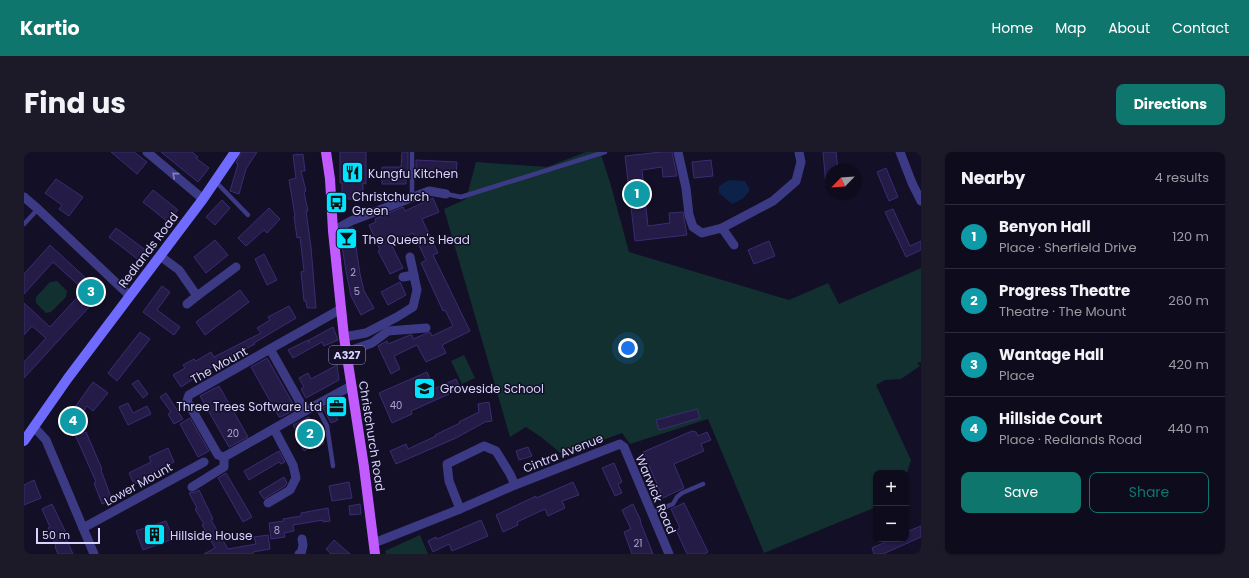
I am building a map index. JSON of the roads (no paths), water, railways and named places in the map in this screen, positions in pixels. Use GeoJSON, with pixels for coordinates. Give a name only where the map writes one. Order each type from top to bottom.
{"type":"FeatureCollection","features":[{"type":"Feature","properties":{"kind":"main road","name":"Christchurch Road"},"geometry":{"type":"LineString","coordinates":[[327,153],[333,231],[344,337],[366,474],[376,554]]}},
{"type":"Feature","properties":{"kind":"street"},"geometry":{"type":"LineString","coordinates":[[147,152],[203,198]]}},
{"type":"Feature","properties":{"kind":"street","name":"Redlands Road"},"geometry":{"type":"LineString","coordinates":[[24,441],[68,378],[203,198],[235,152]]}},
{"type":"Feature","properties":{"kind":"street"},"geometry":{"type":"LineString","coordinates":[[678,152],[686,188],[689,215],[693,227],[702,233],[722,228],[773,201],[796,181],[801,162],[799,152]]}},
{"type":"Feature","properties":{"kind":"street"},"geometry":{"type":"LineString","coordinates":[[900,152],[921,202]]}},
{"type":"Feature","properties":{"kind":"street"},"geometry":{"type":"LineString","coordinates":[[333,231],[351,221],[412,196],[429,191],[446,194]]}},
{"type":"Feature","properties":{"kind":"street"},"geometry":{"type":"LineString","coordinates":[[24,197],[130,296]]}},
{"type":"Feature","properties":{"kind":"street"},"geometry":{"type":"LineString","coordinates":[[722,228],[734,245]]}},
{"type":"Feature","properties":{"kind":"street"},"geometry":{"type":"LineString","coordinates":[[160,256],[179,270],[197,296]]}},
{"type":"Feature","properties":{"kind":"street"},"geometry":{"type":"LineString","coordinates":[[344,337],[366,333],[397,318],[413,307],[417,290],[410,257]]}},
{"type":"Feature","properties":{"kind":"street"},"geometry":{"type":"LineString","coordinates":[[187,304],[236,267]]}},
{"type":"Feature","properties":{"kind":"street"},"geometry":{"type":"LineString","coordinates":[[403,276],[414,275]]}},
{"type":"Feature","properties":{"kind":"street","name":"The Mount"},"geometry":{"type":"LineString","coordinates":[[224,457],[218,455],[187,401],[189,395],[341,309]]}},
{"type":"Feature","properties":{"kind":"street"},"geometry":{"type":"LineString","coordinates":[[346,352],[372,343],[388,331],[426,328]]}},
{"type":"Feature","properties":{"kind":"street"},"geometry":{"type":"LineString","coordinates":[[270,349],[306,411]]}},
{"type":"Feature","properties":{"kind":"street"},"geometry":{"type":"LineString","coordinates":[[192,487],[224,467],[224,457],[351,386]]}},
{"type":"Feature","properties":{"kind":"street"},"geometry":{"type":"LineString","coordinates":[[34,427],[46,440],[94,554]]}},
{"type":"Feature","properties":{"kind":"street"},"geometry":{"type":"LineString","coordinates":[[268,503],[290,490],[296,478],[293,465],[274,429]]}},
{"type":"Feature","properties":{"kind":"street","name":"Cintra Avenue"},"geometry":{"type":"LineString","coordinates":[[374,543],[620,444]]}},
{"type":"Feature","properties":{"kind":"street","name":"Warwick Road"},"geometry":{"type":"LineString","coordinates":[[620,444],[624,447],[669,554]]}},
{"type":"Feature","properties":{"kind":"street","name":"Cintra Avenue"},"geometry":{"type":"LineString","coordinates":[[460,509],[449,482],[447,464],[484,446],[496,451],[515,485]]}},
{"type":"Feature","properties":{"kind":"street","name":"Lower Mount"},"geometry":{"type":"LineString","coordinates":[[83,528],[204,462]]}},
{"type":"Feature","properties":{"kind":"street"},"geometry":{"type":"LineString","coordinates":[[299,554],[301,554],[303,545],[302,539]]}},
{"type":"Feature","properties":{"kind":"lane"},"geometry":{"type":"LineString","coordinates":[[412,152],[412,196]]}},
{"type":"Feature","properties":{"kind":"lane"},"geometry":{"type":"LineString","coordinates":[[446,194],[461,197],[605,152]]}},
{"type":"Feature","properties":{"kind":"lane"},"geometry":{"type":"LineString","coordinates":[[215,181],[248,215]]}},
{"type":"Feature","properties":{"kind":"lane"},"geometry":{"type":"LineString","coordinates":[[24,224],[38,209]]}},
{"type":"Feature","properties":{"kind":"lane"},"geometry":{"type":"LineString","coordinates":[[316,405],[327,426],[333,466]]}},
{"type":"Feature","properties":{"kind":"lane"},"geometry":{"type":"LineString","coordinates":[[651,513],[673,504],[677,497],[682,493],[703,484]]}},
{"type":"Feature","properties":{"kind":"water"},"geometry":{"type":"Polygon","coordinates":[[[729,180],[745,181],[750,190],[746,195],[732,204],[719,193],[719,186],[729,180]]]}},
{"type":"Feature","properties":{"kind":"place","name":"Kungfu Kitchen"},"geometry":{"type":"Point","coordinates":[352,173]}},
{"type":"Feature","properties":{"kind":"place","name":"Benyon Hall"},"geometry":{"type":"Point","coordinates":[637,194]}},
{"type":"Feature","properties":{"kind":"place","name":"Christchurch Green"},"geometry":{"type":"Point","coordinates":[337,203]}},
{"type":"Feature","properties":{"kind":"place","name":"The Queen's Head"},"geometry":{"type":"Point","coordinates":[347,239]}},
{"type":"Feature","properties":{"kind":"place","name":"Wantage Hall"},"geometry":{"type":"Point","coordinates":[91,292]}},
{"type":"Feature","properties":{"kind":"place","name":"Groveside School"},"geometry":{"type":"Point","coordinates":[425,388]}},
{"type":"Feature","properties":{"kind":"place","name":"Three Trees Software Ltd"},"geometry":{"type":"Point","coordinates":[337,406]}},
{"type":"Feature","properties":{"kind":"place","name":"Hillside Court"},"geometry":{"type":"Point","coordinates":[73,421]}},
{"type":"Feature","properties":{"kind":"place","name":"Progress Theatre"},"geometry":{"type":"Point","coordinates":[310,434]}},
{"type":"Feature","properties":{"kind":"place","name":"Hillside House"},"geometry":{"type":"Point","coordinates":[154,535]}}]}
